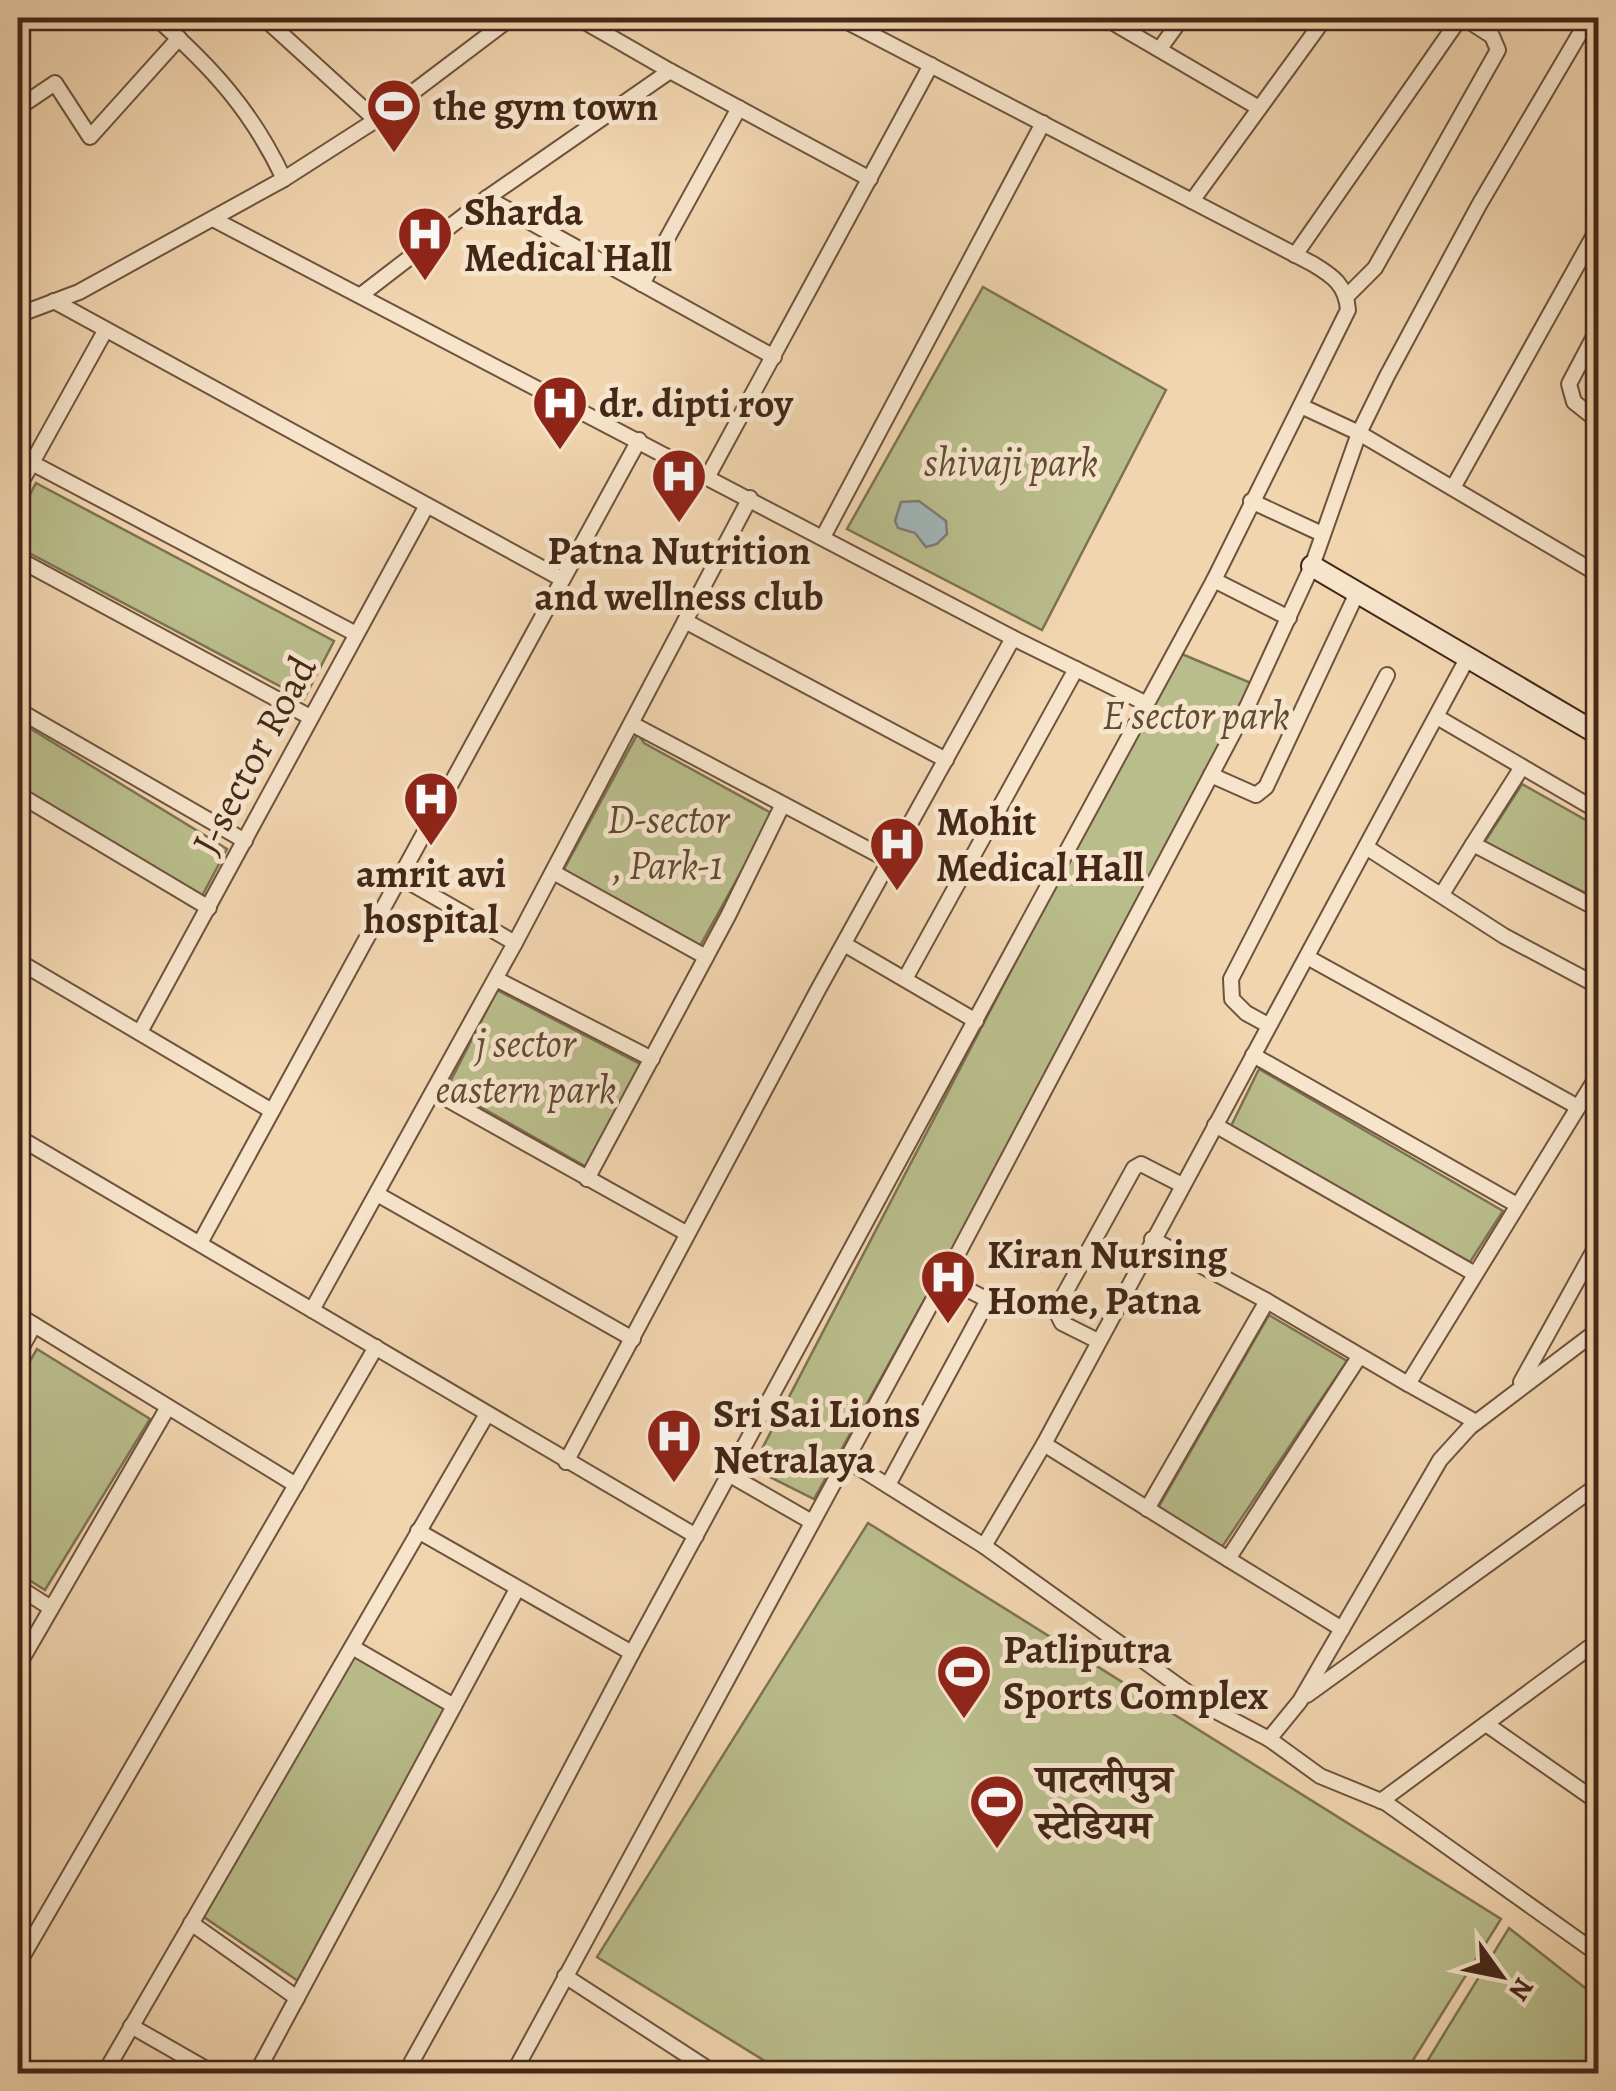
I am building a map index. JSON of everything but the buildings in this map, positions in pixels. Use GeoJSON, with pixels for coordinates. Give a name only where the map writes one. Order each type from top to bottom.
{"type":"FeatureCollection","features":[{"type":"Feature","properties":{"kind":"street"},"geometry":{"type":"LineString","coordinates":[[156,18],[245,109],[265,138],[284,179]]}},
{"type":"Feature","properties":{"kind":"street"},"geometry":{"type":"LineString","coordinates":[[264,18],[376,120]]}},
{"type":"Feature","properties":{"kind":"street"},"geometry":{"type":"LineString","coordinates":[[18,316],[79,292],[284,179],[376,120],[511,18]]}},
{"type":"Feature","properties":{"kind":"street"},"geometry":{"type":"LineString","coordinates":[[578,18],[870,179]]}},
{"type":"Feature","properties":{"kind":"street"},"geometry":{"type":"LineString","coordinates":[[405,2074],[1214,580],[1251,500],[1344,325],[1348,310],[1347,296],[1332,276],[840,18]]}},
{"type":"Feature","properties":{"kind":"street"},"geometry":{"type":"LineString","coordinates":[[1105,18],[1258,108]]}},
{"type":"Feature","properties":{"kind":"street"},"geometry":{"type":"LineString","coordinates":[[1161,48],[1182,18]]}},
{"type":"Feature","properties":{"kind":"street"},"geometry":{"type":"LineString","coordinates":[[1192,201],[1324,18]]}},
{"type":"Feature","properties":{"kind":"street"},"geometry":{"type":"LineString","coordinates":[[1295,255],[1462,18],[1492,36],[1498,50],[1374,268],[1347,296]]}},
{"type":"Feature","properties":{"kind":"street"},"geometry":{"type":"LineString","coordinates":[[513,2074],[945,1278],[1211,775],[1290,618],[1359,433],[1479,206],[1589,18]]}},
{"type":"Feature","properties":{"kind":"street"},"geometry":{"type":"LineString","coordinates":[[18,108],[55,83],[90,137],[178,38]]}},
{"type":"Feature","properties":{"kind":"street"},"geometry":{"type":"LineString","coordinates":[[708,476],[931,65]]}},
{"type":"Feature","properties":{"kind":"street"},"geometry":{"type":"LineString","coordinates":[[361,295],[487,198],[670,71]]}},
{"type":"Feature","properties":{"kind":"street"},"geometry":{"type":"LineString","coordinates":[[642,284],[739,108]]}},
{"type":"Feature","properties":{"kind":"street"},"geometry":{"type":"LineString","coordinates":[[823,537],[1044,124]]}},
{"type":"Feature","properties":{"kind":"street"},"geometry":{"type":"LineString","coordinates":[[487,198],[774,357]]}},
{"type":"Feature","properties":{"kind":"street"},"geometry":{"type":"LineString","coordinates":[[213,218],[1013,638],[1145,703]]}},
{"type":"Feature","properties":{"kind":"street"},"geometry":{"type":"LineString","coordinates":[[1454,486],[1598,228]]}},
{"type":"Feature","properties":{"kind":"street"},"geometry":{"type":"LineString","coordinates":[[54,301],[562,579]]}},
{"type":"Feature","properties":{"kind":"street"},"geometry":{"type":"LineString","coordinates":[[1598,329],[1570,384],[1574,402],[1598,421]]}},
{"type":"Feature","properties":{"kind":"street"},"geometry":{"type":"LineString","coordinates":[[18,488],[105,332]]}},
{"type":"Feature","properties":{"kind":"street"},"geometry":{"type":"LineString","coordinates":[[1301,406],[1454,486],[1598,574]]}},
{"type":"Feature","properties":{"kind":"street"},"geometry":{"type":"LineString","coordinates":[[200,1244],[639,440]]}},
{"type":"Feature","properties":{"kind":"street"},"geometry":{"type":"LineString","coordinates":[[32,463],[356,634]]}},
{"type":"Feature","properties":{"kind":"street"},"geometry":{"type":"LineString","coordinates":[[312,1310],[496,979],[750,498]]}},
{"type":"Feature","properties":{"kind":"street"},"geometry":{"type":"LineString","coordinates":[[1251,500],[1322,534]]}},
{"type":"Feature","properties":{"kind":"street","name":"J-sector Road"},"geometry":{"type":"LineString","coordinates":[[140,1032],[426,507]]}},
{"type":"Feature","properties":{"kind":"street"},"geometry":{"type":"LineString","coordinates":[[18,559],[310,717]]}},
{"type":"Feature","properties":{"kind":"street"},"geometry":{"type":"LineString","coordinates":[[1312,566],[1598,734]]}},
{"type":"Feature","properties":{"kind":"street"},"geometry":{"type":"LineString","coordinates":[[1214,580],[1290,618]]}},
{"type":"Feature","properties":{"kind":"street"},"geometry":{"type":"LineString","coordinates":[[1211,775],[1256,795],[1266,787],[1357,593]]}},
{"type":"Feature","properties":{"kind":"street"},"geometry":{"type":"LineString","coordinates":[[685,621],[946,760]]}},
{"type":"Feature","properties":{"kind":"street"},"geometry":{"type":"LineString","coordinates":[[566,1462],[686,1234],[1013,638]]}},
{"type":"Feature","properties":{"kind":"street"},"geometry":{"type":"LineString","coordinates":[[984,1546],[1044,1444],[1468,657]]}},
{"type":"Feature","properties":{"kind":"street"},"geometry":{"type":"LineString","coordinates":[[905,979],[1076,669]]}},
{"type":"Feature","properties":{"kind":"street"},"geometry":{"type":"LineString","coordinates":[[1268,1025],[1246,1014],[1232,998],[1231,979],[1387,675]]}},
{"type":"Feature","properties":{"kind":"street"},"geometry":{"type":"LineString","coordinates":[[18,710],[245,840]]}},
{"type":"Feature","properties":{"kind":"street"},"geometry":{"type":"LineString","coordinates":[[1437,717],[1598,811]]}},
{"type":"Feature","properties":{"kind":"street"},"geometry":{"type":"LineString","coordinates":[[632,724],[890,861]]}},
{"type":"Feature","properties":{"kind":"street"},"geometry":{"type":"LineString","coordinates":[[1442,894],[1522,767]]}},
{"type":"Feature","properties":{"kind":"street"},"geometry":{"type":"LineString","coordinates":[[18,794],[209,908]]}},
{"type":"Feature","properties":{"kind":"street"},"geometry":{"type":"LineString","coordinates":[[587,1179],[782,806]]}},
{"type":"Feature","properties":{"kind":"street"},"geometry":{"type":"LineString","coordinates":[[1473,844],[1598,910]]}},
{"type":"Feature","properties":{"kind":"street"},"geometry":{"type":"LineString","coordinates":[[1366,847],[1504,936],[1598,986]]}},
{"type":"Feature","properties":{"kind":"street"},"geometry":{"type":"LineString","coordinates":[[553,872],[706,957]]}},
{"type":"Feature","properties":{"kind":"street"},"geometry":{"type":"LineString","coordinates":[[400,878],[515,943]]}},
{"type":"Feature","properties":{"kind":"street"},"geometry":{"type":"LineString","coordinates":[[844,944],[976,1020]]}},
{"type":"Feature","properties":{"kind":"street"},"geometry":{"type":"LineString","coordinates":[[1307,957],[1578,1107]]}},
{"type":"Feature","properties":{"kind":"street"},"geometry":{"type":"LineString","coordinates":[[18,961],[272,1111]]}},
{"type":"Feature","properties":{"kind":"street"},"geometry":{"type":"LineString","coordinates":[[496,979],[652,1059]]}},
{"type":"Feature","properties":{"kind":"street"},"geometry":{"type":"LineString","coordinates":[[1252,1055],[1517,1205]]}},
{"type":"Feature","properties":{"kind":"street"},"geometry":{"type":"LineString","coordinates":[[1408,1384],[1598,1074]]}},
{"type":"Feature","properties":{"kind":"street"},"geometry":{"type":"LineString","coordinates":[[434,1092],[686,1234]]}},
{"type":"Feature","properties":{"kind":"street"},"geometry":{"type":"LineString","coordinates":[[1215,1125],[1475,1274]]}},
{"type":"Feature","properties":{"kind":"street"},"geometry":{"type":"LineString","coordinates":[[18,1137],[696,1536]]}},
{"type":"Feature","properties":{"kind":"street"},"geometry":{"type":"LineString","coordinates":[[1098,1341],[1062,1322],[1057,1313],[1060,1302],[1134,1168],[1141,1164],[1182,1184]]}},
{"type":"Feature","properties":{"kind":"street"},"geometry":{"type":"LineString","coordinates":[[377,1194],[633,1340]]}},
{"type":"Feature","properties":{"kind":"street"},"geometry":{"type":"LineString","coordinates":[[1152,1239],[1476,1422]]}},
{"type":"Feature","properties":{"kind":"street"},"geometry":{"type":"LineString","coordinates":[[1518,1389],[1598,1243]]}},
{"type":"Feature","properties":{"kind":"street"},"geometry":{"type":"LineString","coordinates":[[888,1485],[988,1300],[945,1278]]}},
{"type":"Feature","properties":{"kind":"street"},"geometry":{"type":"LineString","coordinates":[[1147,1509],[1267,1301]]}},
{"type":"Feature","properties":{"kind":"street"},"geometry":{"type":"LineString","coordinates":[[18,1315],[296,1484]]}},
{"type":"Feature","properties":{"kind":"street"},"geometry":{"type":"LineString","coordinates":[[18,1354],[34,1326]]}},
{"type":"Feature","properties":{"kind":"street"},"geometry":{"type":"LineString","coordinates":[[1269,1739],[1300,1701],[1440,1460],[1476,1422],[1598,1330]]}},
{"type":"Feature","properties":{"kind":"street"},"geometry":{"type":"LineString","coordinates":[[18,1964],[376,1346]]}},
{"type":"Feature","properties":{"kind":"street"},"geometry":{"type":"LineString","coordinates":[[1228,1559],[1358,1358]]}},
{"type":"Feature","properties":{"kind":"street"},"geometry":{"type":"LineString","coordinates":[[18,1666],[168,1406]]}},
{"type":"Feature","properties":{"kind":"street"},"geometry":{"type":"LineString","coordinates":[[104,2074],[487,1414]]}},
{"type":"Feature","properties":{"kind":"street"},"geometry":{"type":"LineString","coordinates":[[1044,1444],[1342,1629]]}},
{"type":"Feature","properties":{"kind":"street"},"geometry":{"type":"LineString","coordinates":[[847,1460],[984,1546],[1208,1707],[1269,1739],[1320,1776],[1381,1802],[1593,1950],[1598,1929]]}},
{"type":"Feature","properties":{"kind":"street"},"geometry":{"type":"LineString","coordinates":[[730,1475],[812,1522]]}},
{"type":"Feature","properties":{"kind":"street"},"geometry":{"type":"LineString","coordinates":[[1300,1701],[1598,1486]]}},
{"type":"Feature","properties":{"kind":"street"},"geometry":{"type":"LineString","coordinates":[[418,1531],[632,1653]]}},
{"type":"Feature","properties":{"kind":"street"},"geometry":{"type":"LineString","coordinates":[[18,1588],[51,1608]]}},
{"type":"Feature","properties":{"kind":"street"},"geometry":{"type":"LineString","coordinates":[[256,2074],[518,1589]]}},
{"type":"Feature","properties":{"kind":"street"},"geometry":{"type":"LineString","coordinates":[[1381,1802],[1486,1724],[1592,1655],[1598,1641]]}},
{"type":"Feature","properties":{"kind":"street"},"geometry":{"type":"LineString","coordinates":[[352,1646],[454,1706]]}},
{"type":"Feature","properties":{"kind":"street"},"geometry":{"type":"LineString","coordinates":[[1486,1724],[1598,1802]]}},
{"type":"Feature","properties":{"kind":"street"},"geometry":{"type":"LineString","coordinates":[[191,1923],[296,1998]]}},
{"type":"Feature","properties":{"kind":"street"},"geometry":{"type":"LineString","coordinates":[[565,1976],[716,2074]]}},
{"type":"Feature","properties":{"kind":"street"},"geometry":{"type":"LineString","coordinates":[[130,2026],[215,2074]]}},
{"type":"Feature","properties":{"kind":"green space","name":"shivaji park"},"geometry":{"type":"Polygon","coordinates":[[[983,287],[1166,390],[1042,630],[847,529],[983,287]]]}},
{"type":"Feature","properties":{"kind":"green space"},"geometry":{"type":"Polygon","coordinates":[[[36,483],[334,641],[304,699],[18,547],[18,517],[36,483]]]}},
{"type":"Feature","properties":{"kind":"green space","name":"E sector park"},"geometry":{"type":"Polygon","coordinates":[[[1177,652],[1263,688],[814,1499],[752,1468],[1177,652]]]}},
{"type":"Feature","properties":{"kind":"green space"},"geometry":{"type":"Polygon","coordinates":[[[18,721],[227,849],[202,896],[18,787],[18,721]]]}},
{"type":"Feature","properties":{"kind":"green space","name":"D-sector , Park-1"},"geometry":{"type":"Polygon","coordinates":[[[638,733],[644,743],[773,814],[700,946],[563,871],[638,733]]]}},
{"type":"Feature","properties":{"kind":"green space"},"geometry":{"type":"Polygon","coordinates":[[[1522,784],[1598,827],[1598,899],[1484,843],[1522,784]]]}},
{"type":"Feature","properties":{"kind":"green space","name":"j sector eastern park"},"geometry":{"type":"Polygon","coordinates":[[[497,990],[646,1067],[590,1169],[447,1088],[497,990]]]}},
{"type":"Feature","properties":{"kind":"green space"},"geometry":{"type":"Polygon","coordinates":[[[1259,1069],[1503,1211],[1470,1262],[1231,1126],[1259,1069]]]}},
{"type":"Feature","properties":{"kind":"green space"},"geometry":{"type":"Polygon","coordinates":[[[1269,1315],[1347,1361],[1222,1547],[1158,1508],[1269,1315]]]}},
{"type":"Feature","properties":{"kind":"green space"},"geometry":{"type":"Polygon","coordinates":[[[37,1349],[150,1419],[45,1590],[18,1573],[18,1381],[37,1349]]]}},
{"type":"Feature","properties":{"kind":"green space","name":"Patliputra Sports Complex"},"geometry":{"type":"Polygon","coordinates":[[[868,1523],[1501,1919],[1405,2073],[784,2073],[597,1957],[868,1523]]]}},
{"type":"Feature","properties":{"kind":"green space"},"geometry":{"type":"Polygon","coordinates":[[[351,1655],[448,1707],[301,1983],[201,1915],[351,1655]]]}},
{"type":"Feature","properties":{"kind":"green space"},"geometry":{"type":"Polygon","coordinates":[[[1509,1928],[1598,1998],[1598,2073],[1420,2073],[1509,1928]]]}},
{"type":"Feature","properties":{"kind":"shaded area"},"geometry":{"type":"Polygon","coordinates":[[[919,501],[946,521],[947,534],[937,544],[926,547],[915,533],[898,528],[895,521],[901,502],[919,501]]]}},
{"type":"Feature","properties":{"kind":"place","name":"the gym town"},"geometry":{"type":"Point","coordinates":[394,155]}},
{"type":"Feature","properties":{"kind":"place","name":"Sharda Medical Hall"},"geometry":{"type":"Point","coordinates":[425,283]}},
{"type":"Feature","properties":{"kind":"place","name":"dr. dipti roy"},"geometry":{"type":"Point","coordinates":[560,452]}},
{"type":"Feature","properties":{"kind":"place","name":"Patna Nutrition and wellness club"},"geometry":{"type":"Point","coordinates":[679,525]}},
{"type":"Feature","properties":{"kind":"place","name":"amrit avi hospital"},"geometry":{"type":"Point","coordinates":[431,848]}},
{"type":"Feature","properties":{"kind":"place","name":"Mohit Medical Hall"},"geometry":{"type":"Point","coordinates":[897,893]}},
{"type":"Feature","properties":{"kind":"place","name":"Kiran Nursing Home, Patna"},"geometry":{"type":"Point","coordinates":[948,1326]}},
{"type":"Feature","properties":{"kind":"place","name":"Sri Sai Lions Netralaya"},"geometry":{"type":"Point","coordinates":[674,1485]}},
{"type":"Feature","properties":{"kind":"place","name":"Patliputra Sports Complex"},"geometry":{"type":"Point","coordinates":[964,1721]}},
{"type":"Feature","properties":{"kind":"place","name":"पाटलीपुत्र स्टेडियम"},"geometry":{"type":"Point","coordinates":[997,1851]}}]}
